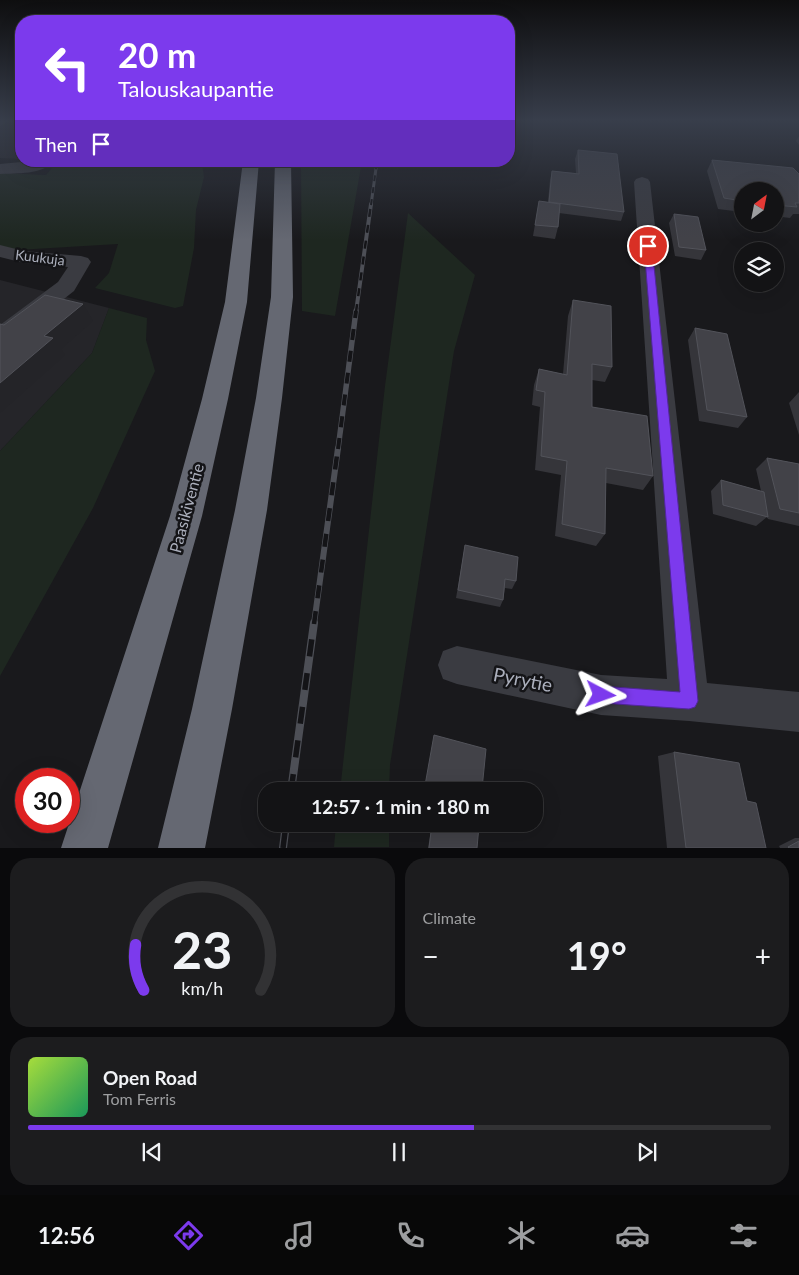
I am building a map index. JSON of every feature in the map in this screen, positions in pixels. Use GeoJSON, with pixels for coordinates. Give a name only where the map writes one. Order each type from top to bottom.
{"type":"FeatureCollection","features":[{"type":"Feature","properties":{"kind":"highway","name":"Paasikiventie"},"geometry":{"type":"LineString","coordinates":[[84,848],[186,516],[215,399],[236,302],[250,167]]}},
{"type":"Feature","properties":{"kind":"highway"},"geometry":{"type":"LineString","coordinates":[[181,848],[212,709],[252,510],[268,407],[282,296],[284,167]]}},
{"type":"Feature","properties":{"kind":"street"},"geometry":{"type":"LineString","coordinates":[[2,169],[12,161]]}},
{"type":"Feature","properties":{"kind":"street"},"geometry":{"type":"LineString","coordinates":[[2,169],[31,167]]}},
{"type":"Feature","properties":{"kind":"street"},"geometry":{"type":"LineString","coordinates":[[642,182],[689,701]]}},
{"type":"Feature","properties":{"kind":"street","name":"Kuukuja"},"geometry":{"type":"LineString","coordinates":[[0,337],[66,286],[81,262],[24,257],[2,261]]}},
{"type":"Feature","properties":{"kind":"street","name":"Pyrytie"},"geometry":{"type":"LineString","coordinates":[[456,665],[601,695],[689,701],[799,712]]}},
{"type":"Feature","properties":{"kind":"shaded area"},"geometry":{"type":"Polygon","coordinates":[[[53,167],[203,167],[204,177],[196,210],[194,248],[183,306],[175,308],[95,288],[109,273],[118,244],[17,250],[0,246],[0,173],[46,175],[53,167]]]}},
{"type":"Feature","properties":{"kind":"shaded area"},"geometry":{"type":"Polygon","coordinates":[[[301,167],[361,167],[335,316],[302,311],[301,167]]]}},
{"type":"Feature","properties":{"kind":"shaded area"},"geometry":{"type":"Polygon","coordinates":[[[408,213],[475,275],[454,351],[390,765],[389,782],[341,782],[385,386],[408,213]]]}},
{"type":"Feature","properties":{"kind":"shaded area"},"geometry":{"type":"Polygon","coordinates":[[[0,280],[109,308],[92,353],[0,451],[0,280]]]}},
{"type":"Feature","properties":{"kind":"shaded area"},"geometry":{"type":"Polygon","coordinates":[[[109,308],[147,318],[146,340],[155,371],[93,508],[0,676],[0,451],[92,353],[109,308]]]}},
{"type":"Feature","properties":{"kind":"shaded area"},"geometry":{"type":"Polygon","coordinates":[[[335,832],[389,832],[389,847],[334,847],[335,832]]]}},
{"type":"Feature","properties":{"kind":"building"},"geometry":{"type":"Polygon","coordinates":[[[578,161],[618,161],[624,212],[549,202],[552,171],[579,174],[578,161]]]}},
{"type":"Feature","properties":{"kind":"building"},"geometry":{"type":"Polygon","coordinates":[[[712,161],[793,168],[799,174],[799,203],[795,203],[797,207],[784,206],[784,182],[734,182],[734,200],[724,198],[712,161]]]}},
{"type":"Feature","properties":{"kind":"building"},"geometry":{"type":"Polygon","coordinates":[[[539,201],[560,204],[558,227],[535,225],[539,201]]]}},
{"type":"Feature","properties":{"kind":"building"},"geometry":{"type":"Polygon","coordinates":[[[674,214],[698,217],[706,250],[679,247],[674,214]]]}},
{"type":"Feature","properties":{"kind":"building"},"geometry":{"type":"Polygon","coordinates":[[[45,295],[83,304],[44,336],[53,338],[0,383],[0,324],[4,325],[45,295]]]}},
{"type":"Feature","properties":{"kind":"building"},"geometry":{"type":"Polygon","coordinates":[[[573,300],[611,306],[612,367],[592,364],[592,407],[647,416],[653,476],[606,468],[605,534],[562,524],[567,461],[541,456],[545,392],[536,390],[539,369],[567,375],[573,300]]]}},
{"type":"Feature","properties":{"kind":"building"},"geometry":{"type":"Polygon","coordinates":[[[695,328],[727,334],[747,417],[707,410],[695,328]]]}},
{"type":"Feature","properties":{"kind":"building"},"geometry":{"type":"Polygon","coordinates":[[[767,458],[799,464],[799,513],[780,509],[767,458]]]}},
{"type":"Feature","properties":{"kind":"building"},"geometry":{"type":"Polygon","coordinates":[[[721,480],[764,492],[768,517],[723,505],[721,480]]]}},
{"type":"Feature","properties":{"kind":"building"},"geometry":{"type":"Polygon","coordinates":[[[465,545],[518,557],[516,581],[505,579],[503,600],[458,590],[465,545]]]}},
{"type":"Feature","properties":{"kind":"building"},"geometry":{"type":"Polygon","coordinates":[[[434,735],[486,749],[483,782],[426,782],[434,735]]]}},
{"type":"Feature","properties":{"kind":"building"},"geometry":{"type":"Polygon","coordinates":[[[674,752],[739,763],[747,801],[756,803],[766,848],[686,848],[674,752]]]}},
{"type":"Feature","properties":{"kind":"building"},"geometry":{"type":"Polygon","coordinates":[[[431,832],[478,832],[477,848],[429,848],[431,832]]]}},
{"type":"Feature","properties":{"kind":"building"},"geometry":{"type":"Polygon","coordinates":[[[799,841],[799,848],[788,847],[799,841]]]}},
{"type":"Feature","properties":{"kind":"railway"},"geometry":{"type":"LineString","coordinates":[[371,205],[376,167]]}},
{"type":"Feature","properties":{"kind":"railway"},"geometry":{"type":"LineString","coordinates":[[356,312],[371,204]]}},
{"type":"Feature","properties":{"kind":"railway"},"geometry":{"type":"LineString","coordinates":[[338,449],[356,311]]}},
{"type":"Feature","properties":{"kind":"railway"},"geometry":{"type":"LineString","coordinates":[[314,624],[338,448]]}},
{"type":"Feature","properties":{"kind":"railway"},"geometry":{"type":"LineString","coordinates":[[292,782],[314,623]]}},
{"type":"Feature","properties":{"kind":"railway"},"geometry":{"type":"LineString","coordinates":[[283,848],[285,832]]}},
{"type":"Feature","properties":{"kind":"route"},"geometry":{"type":"LineString","coordinates":[[601,695],[689,701],[648,246]]}}]}
